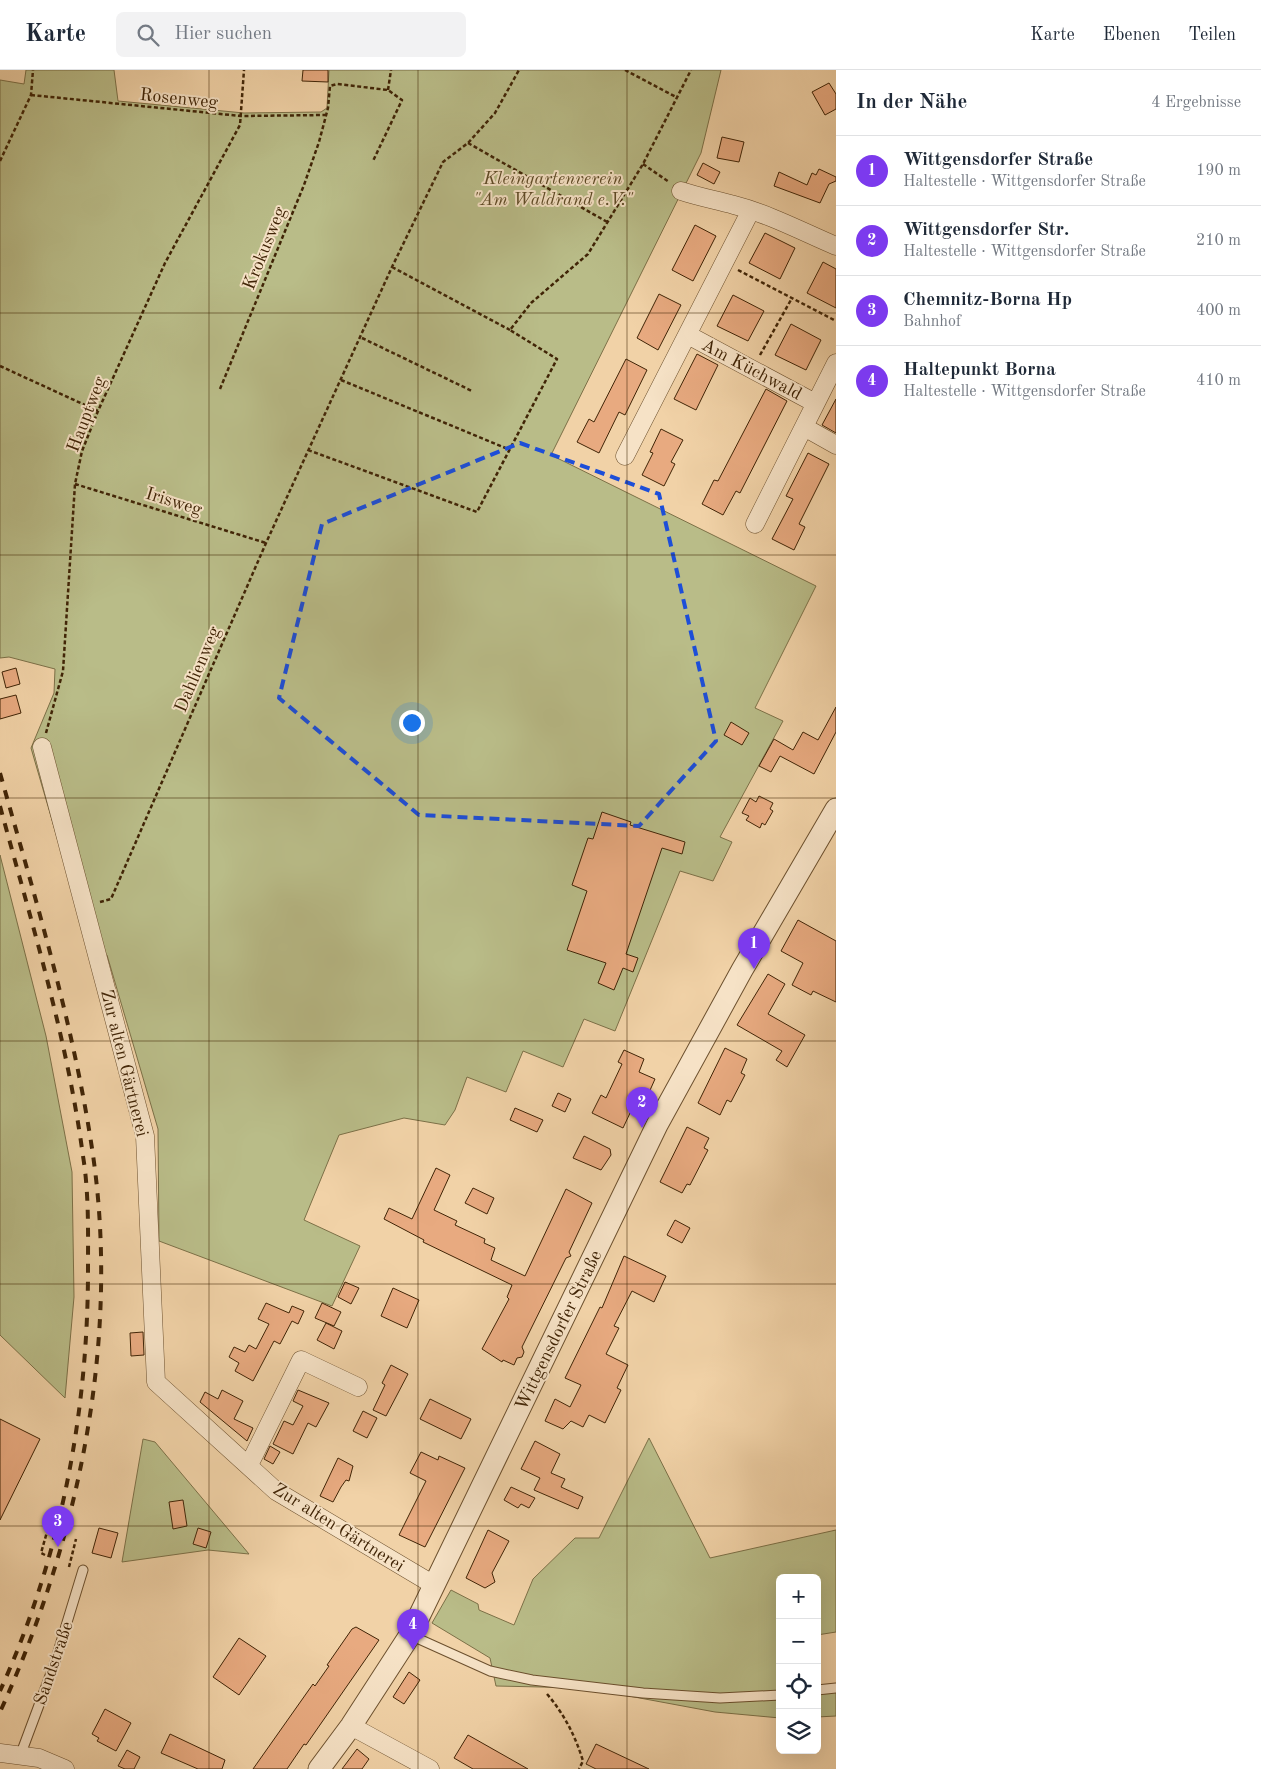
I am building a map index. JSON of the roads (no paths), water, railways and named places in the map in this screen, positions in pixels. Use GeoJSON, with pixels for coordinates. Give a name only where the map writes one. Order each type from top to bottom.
{"type":"FeatureCollection","features":[{"type":"Feature","properties":{"kind":"street"},"geometry":{"type":"LineString","coordinates":[[681,191],[764,215],[836,246]]}},
{"type":"Feature","properties":{"kind":"street","name":"Am Küchwald"},"geometry":{"type":"LineString","coordinates":[[625,456],[750,212]]}},
{"type":"Feature","properties":{"kind":"street","name":"Am Küchwald"},"geometry":{"type":"LineString","coordinates":[[688,335],[815,403]]}},
{"type":"Feature","properties":{"kind":"street","name":"Am Küchwald"},"geometry":{"type":"LineString","coordinates":[[755,524],[836,363]]}},
{"type":"Feature","properties":{"kind":"street","name":"Am Küchwald"},"geometry":{"type":"LineString","coordinates":[[804,427],[836,445]]}},
{"type":"Feature","properties":{"kind":"street","name":"Zur alten Gärtnerei"},"geometry":{"type":"LineString","coordinates":[[42,747],[145,1136],[156,1382],[276,1491],[434,1585]]}},
{"type":"Feature","properties":{"kind":"street","name":"Wittgensdorfer Straße"},"geometry":{"type":"LineString","coordinates":[[319,1769],[351,1726],[410,1635],[657,1125],[742,970],[836,809]]}},
{"type":"Feature","properties":{"kind":"street"},"geometry":{"type":"LineString","coordinates":[[248,1465],[301,1360],[358,1387]]}},
{"type":"Feature","properties":{"kind":"street"},"geometry":{"type":"LineString","coordinates":[[351,1726],[430,1769]]}},
{"type":"Feature","properties":{"kind":"street"},"geometry":{"type":"LineString","coordinates":[[0,1753],[39,1758],[65,1769]]}},
{"type":"Feature","properties":{"kind":"lane","name":"Sandstraße"},"geometry":{"type":"LineString","coordinates":[[20,1756],[54,1665],[83,1570]]}},
{"type":"Feature","properties":{"kind":"lane"},"geometry":{"type":"LineString","coordinates":[[410,1635],[490,1671],[532,1680],[643,1693],[700,1696],[776,1696]]}},
{"type":"Feature","properties":{"kind":"lane"},"geometry":{"type":"LineString","coordinates":[[821,1690],[836,1688]]}},
{"type":"Feature","properties":{"kind":"railway"},"geometry":{"type":"LineString","coordinates":[[0,773],[52,962],[85,1106],[93,1155],[100,1226],[101,1297],[96,1369],[86,1440],[71,1510],[51,1579],[27,1647],[0,1712]]}},
{"type":"Feature","properties":{"kind":"railway"},"geometry":{"type":"LineString","coordinates":[[0,806],[47,980],[68,1067],[85,1170],[88,1241],[87,1324],[83,1378],[76,1432],[66,1485],[54,1538],[39,1590],[21,1641],[0,1691]]}},
{"type":"Feature","properties":{"kind":"place","name":"Wittgensdorfer Straße"},"geometry":{"type":"Point","coordinates":[754,969]}},
{"type":"Feature","properties":{"kind":"place","name":"Wittgensdorfer Str."},"geometry":{"type":"Point","coordinates":[642,1128]}},
{"type":"Feature","properties":{"kind":"place","name":"Chemnitz-Borna Hp"},"geometry":{"type":"Point","coordinates":[58,1547]}},
{"type":"Feature","properties":{"kind":"place","name":"Haltepunkt Borna"},"geometry":{"type":"Point","coordinates":[413,1650]}},
{"type":"Feature","properties":{"kind":"park label","name":"Kleingartenverein \"Am Waldrand e.V.\""},"geometry":{"type":"Point","coordinates":[553,188]}}]}
